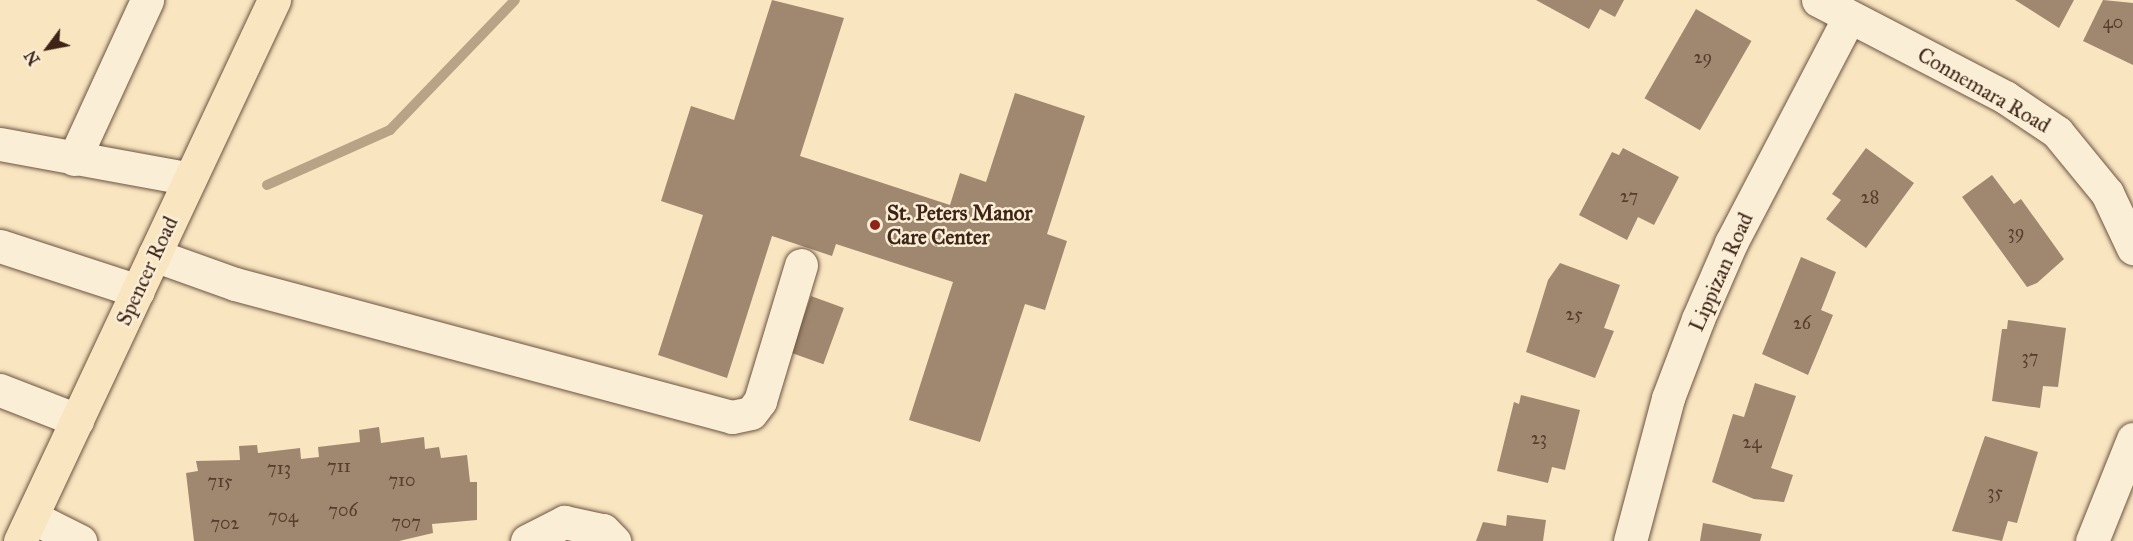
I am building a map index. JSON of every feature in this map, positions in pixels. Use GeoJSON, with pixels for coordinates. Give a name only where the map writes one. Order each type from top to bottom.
{"type":"FeatureCollection","features":[{"type":"Feature","properties":{"kind":"main road","name":"Spencer Road"},"geometry":{"type":"LineString","coordinates":[[26,529],[274,0]]}},
{"type":"Feature","properties":{"kind":"street"},"geometry":{"type":"LineString","coordinates":[[74,159],[147,0]]}},
{"type":"Feature","properties":{"kind":"street","name":"Connemara Road"},"geometry":{"type":"LineString","coordinates":[[1818,0],[2005,97],[2057,132],[2107,193],[2133,248]]}},
{"type":"Feature","properties":{"kind":"street","name":"Lippizan Road"},"geometry":{"type":"LineString","coordinates":[[1630,541],[1668,398],[1698,319],[1731,243],[1849,17]]}},
{"type":"Feature","properties":{"kind":"street"},"geometry":{"type":"LineString","coordinates":[[0,144],[190,179]]}},
{"type":"Feature","properties":{"kind":"street"},"geometry":{"type":"LineString","coordinates":[[0,246],[138,291]]}},
{"type":"Feature","properties":{"kind":"street"},"geometry":{"type":"LineString","coordinates":[[154,255],[235,284],[732,417],[751,413],[760,401],[801,266]]}},
{"type":"Feature","properties":{"kind":"street"},"geometry":{"type":"LineString","coordinates":[[0,390],[77,420]]}},
{"type":"Feature","properties":{"kind":"street"},"geometry":{"type":"LineString","coordinates":[[2092,541],[2133,439]]}},
{"type":"Feature","properties":{"kind":"street"},"geometry":{"type":"LineString","coordinates":[[527,541],[564,522],[603,530],[614,541]]}},
{"type":"Feature","properties":{"kind":"street"},"geometry":{"type":"LineString","coordinates":[[26,529],[80,541]]}},
{"type":"Feature","properties":{"kind":"building","name":"St. Peters Manor Care Center"},"geometry":{"type":"Polygon","coordinates":[[[772,0],[844,18],[800,156],[950,205],[960,173],[986,182],[1015,93],[1085,116],[1047,234],[1067,241],[1045,310],[1025,304],[980,442],[909,420],[953,282],[836,244],[832,256],[772,236],[727,378],[658,355],[703,215],[661,201],[691,106],[734,120],[772,0]]]}},
{"type":"Feature","properties":{"kind":"building"},"geometry":{"type":"Polygon","coordinates":[[[1536,0],[1624,0],[1615,17],[1600,9],[1589,29],[1536,0]]]}},
{"type":"Feature","properties":{"kind":"building"},"geometry":{"type":"Polygon","coordinates":[[[2015,0],[2074,0],[2059,28],[2015,0]]]}},
{"type":"Feature","properties":{"kind":"building"},"geometry":{"type":"Polygon","coordinates":[[[2103,0],[2133,3],[2133,65],[2083,41],[2103,0]]]}},
{"type":"Feature","properties":{"kind":"building"},"geometry":{"type":"Polygon","coordinates":[[[1696,9],[1751,41],[1700,130],[1644,98],[1696,9]]]}},
{"type":"Feature","properties":{"kind":"building"},"geometry":{"type":"Polygon","coordinates":[[[1623,148],[1679,177],[1654,225],[1638,217],[1627,240],[1579,215],[1612,152],[1619,155],[1623,148]]]}},
{"type":"Feature","properties":{"kind":"building"},"geometry":{"type":"Polygon","coordinates":[[[1866,148],[1914,183],[1866,248],[1826,219],[1841,200],[1832,194],[1866,148]]]}},
{"type":"Feature","properties":{"kind":"building"},"geometry":{"type":"Polygon","coordinates":[[[1992,175],[2014,204],[2021,199],[2064,259],[2037,283],[2027,287],[1962,197],[1992,175]]]}},
{"type":"Feature","properties":{"kind":"building"},"geometry":{"type":"Polygon","coordinates":[[[1801,257],[1836,272],[1821,310],[1833,315],[1808,375],[1762,354],[1801,257]]]}},
{"type":"Feature","properties":{"kind":"building"},"geometry":{"type":"Polygon","coordinates":[[[1560,263],[1620,285],[1604,328],[1614,331],[1595,378],[1526,352],[1548,280],[1560,263]]]}},
{"type":"Feature","properties":{"kind":"building"},"geometry":{"type":"Polygon","coordinates":[[[811,296],[844,308],[823,364],[790,352],[811,296]]]}},
{"type":"Feature","properties":{"kind":"building"},"geometry":{"type":"Polygon","coordinates":[[[2008,320],[2066,328],[2058,387],[2043,386],[2040,408],[1992,401],[2002,329],[2007,329],[2008,320]]]}},
{"type":"Feature","properties":{"kind":"building"},"geometry":{"type":"Polygon","coordinates":[[[1755,383],[1796,396],[1771,468],[1793,475],[1784,502],[1754,499],[1712,482],[1733,414],[1744,417],[1755,383]]]}},
{"type":"Feature","properties":{"kind":"building"},"geometry":{"type":"Polygon","coordinates":[[[1521,395],[1580,410],[1565,470],[1552,467],[1548,483],[1497,471],[1514,402],[1519,404],[1521,395]]]}},
{"type":"Feature","properties":{"kind":"building"},"geometry":{"type":"Polygon","coordinates":[[[379,427],[381,443],[424,437],[425,449],[439,447],[441,458],[467,455],[470,482],[477,482],[477,520],[432,524],[433,533],[399,541],[194,541],[186,473],[198,471],[196,461],[240,460],[239,446],[257,445],[258,453],[300,448],[301,459],[319,457],[318,447],[360,442],[359,430],[379,427]]]}},
{"type":"Feature","properties":{"kind":"building"},"geometry":{"type":"Polygon","coordinates":[[[1985,436],[2038,452],[2017,523],[2008,521],[2002,541],[1952,531],[1985,436]]]}},
{"type":"Feature","properties":{"kind":"building"},"geometry":{"type":"Polygon","coordinates":[[[1507,515],[1546,520],[1543,541],[1476,541],[1483,522],[1506,526],[1507,515]]]}},
{"type":"Feature","properties":{"kind":"building"},"geometry":{"type":"Polygon","coordinates":[[[1703,523],[1762,534],[1760,541],[1700,541],[1703,523]]]}},
{"type":"Feature","properties":{"kind":"waterway"},"geometry":{"type":"LineString","coordinates":[[267,185],[390,130],[515,0]]}},
{"type":"Feature","properties":{"kind":"place","name":"St. Peters Manor Care Center"},"geometry":{"type":"Point","coordinates":[875,225]}}]}
